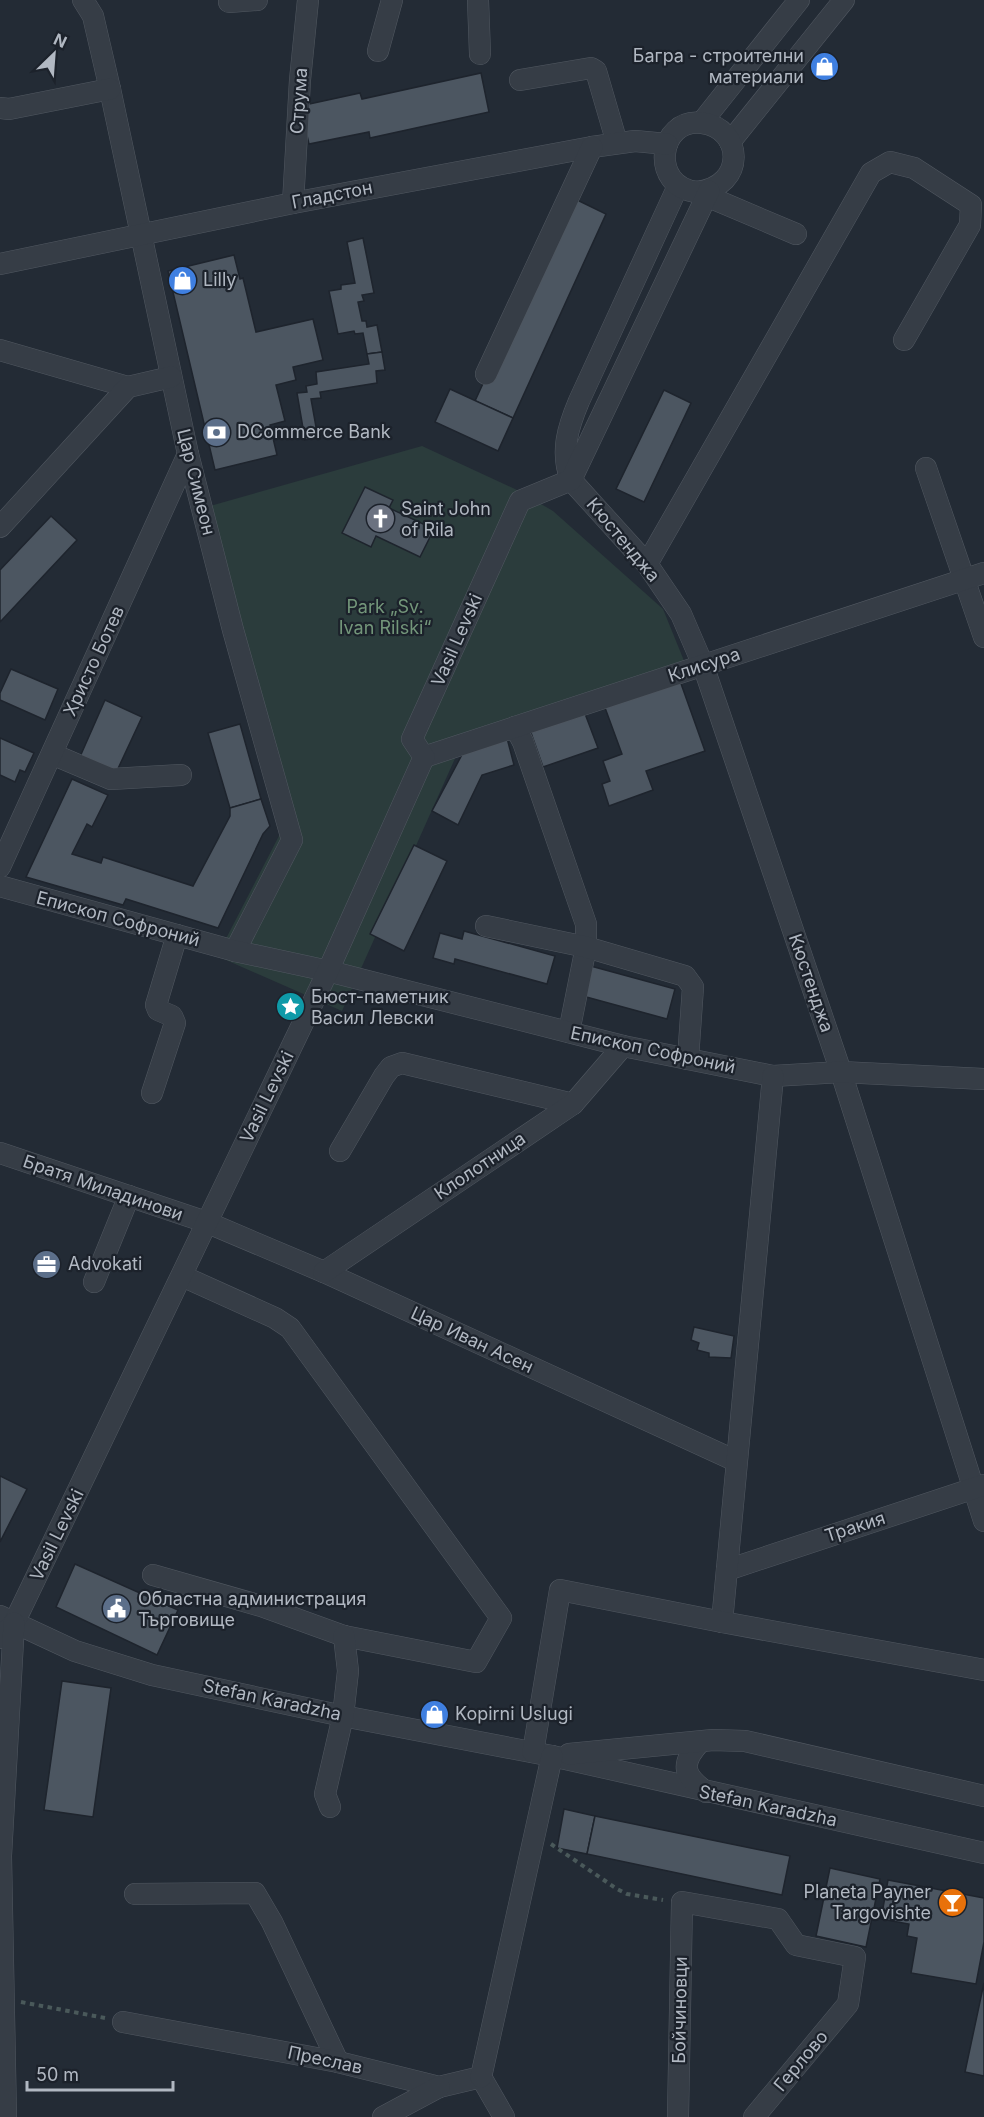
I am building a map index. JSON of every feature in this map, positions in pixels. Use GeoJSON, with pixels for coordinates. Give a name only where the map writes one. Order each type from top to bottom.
{"type":"FeatureCollection","features":[{"type":"Feature","properties":{"kind":"street"},"geometry":{"type":"LineString","coordinates":[[229,2],[257,0]]}},
{"type":"Feature","properties":{"kind":"street","name":"Струма"},"geometry":{"type":"LineString","coordinates":[[293,202],[300,80],[308,0]]}},
{"type":"Feature","properties":{"kind":"street"},"geometry":{"type":"LineString","coordinates":[[378,51],[392,0]]}},
{"type":"Feature","properties":{"kind":"street"},"geometry":{"type":"LineString","coordinates":[[478,0],[480,54]]}},
{"type":"Feature","properties":{"kind":"street"},"geometry":{"type":"LineString","coordinates":[[702,122],[799,0]]}},
{"type":"Feature","properties":{"kind":"street"},"geometry":{"type":"LineString","coordinates":[[730,142],[844,0]]}},
{"type":"Feature","properties":{"kind":"street","name":"Цар Симеон"},"geometry":{"type":"LineString","coordinates":[[91,5],[188,454],[233,630],[292,840],[235,951]]}},
{"type":"Feature","properties":{"kind":"street"},"geometry":{"type":"LineString","coordinates":[[520,80],[591,68],[596,71],[617,143]]}},
{"type":"Feature","properties":{"kind":"street"},"geometry":{"type":"LineString","coordinates":[[0,108],[9,109],[110,89]]}},
{"type":"Feature","properties":{"kind":"street"},"geometry":{"type":"LineString","coordinates":[[571,480],[566,466],[565,445],[573,415],[698,191],[720,185],[728,177],[733,165],[734,154],[730,142],[723,132],[713,126],[702,122],[691,123],[672,134],[667,144],[664,162],[667,171],[698,191],[796,234]]}},
{"type":"Feature","properties":{"kind":"street","name":"Гладстон"},"geometry":{"type":"LineString","coordinates":[[0,264],[293,202],[592,147],[635,141],[667,144]]}},
{"type":"Feature","properties":{"kind":"street"},"geometry":{"type":"LineString","coordinates":[[486,374],[592,147]]}},
{"type":"Feature","properties":{"kind":"street"},"geometry":{"type":"LineString","coordinates":[[647,564],[871,173],[890,162],[914,168],[970,205],[970,225],[903,340]]}},
{"type":"Feature","properties":{"kind":"street"},"geometry":{"type":"LineString","coordinates":[[571,480],[698,191]]}},
{"type":"Feature","properties":{"kind":"street"},"geometry":{"type":"LineString","coordinates":[[0,350],[128,387],[171,377]]}},
{"type":"Feature","properties":{"kind":"street"},"geometry":{"type":"LineString","coordinates":[[0,527],[128,387]]}},
{"type":"Feature","properties":{"kind":"street","name":"Христо Ботев"},"geometry":{"type":"LineString","coordinates":[[0,867],[188,454]]}},
{"type":"Feature","properties":{"kind":"street"},"geometry":{"type":"LineString","coordinates":[[926,468],[984,637]]}},
{"type":"Feature","properties":{"kind":"street","name":"Кюстенджа"},"geometry":{"type":"LineString","coordinates":[[571,480],[647,564],[681,614],[703,665],[979,1486],[984,1521]]}},
{"type":"Feature","properties":{"kind":"street","name":"Vasil Levski"},"geometry":{"type":"LineString","coordinates":[[5,1626],[182,1276],[328,971],[424,757],[412,739],[520,501],[571,480]]}},
{"type":"Feature","properties":{"kind":"street","name":"Клисура"},"geometry":{"type":"LineString","coordinates":[[424,757],[984,573]]}},
{"type":"Feature","properties":{"kind":"street"},"geometry":{"type":"LineString","coordinates":[[515,727],[524,742],[586,924],[586,947],[569,1032]]}},
{"type":"Feature","properties":{"kind":"street"},"geometry":{"type":"LineString","coordinates":[[52,754],[111,779],[181,775]]}},
{"type":"Feature","properties":{"kind":"street","name":"Епископ Софроний"},"geometry":{"type":"LineString","coordinates":[[0,886],[235,951],[328,971],[623,1046],[773,1076],[841,1072],[984,1079]]}},
{"type":"Feature","properties":{"kind":"street"},"geometry":{"type":"LineString","coordinates":[[486,926],[586,947],[685,976],[693,987],[688,1059]]}},
{"type":"Feature","properties":{"kind":"street"},"geometry":{"type":"LineString","coordinates":[[152,1093],[175,1023],[172,1016],[158,1010],[156,1005],[177,935]]}},
{"type":"Feature","properties":{"kind":"street","name":"Клолотница"},"geometry":{"type":"LineString","coordinates":[[324,1272],[573,1104],[623,1046]]}},
{"type":"Feature","properties":{"kind":"street"},"geometry":{"type":"LineString","coordinates":[[339,1151],[384,1076],[391,1067],[402,1063],[573,1104]]}},
{"type":"Feature","properties":{"kind":"street"},"geometry":{"type":"LineString","coordinates":[[722,1622],[773,1076]]}},
{"type":"Feature","properties":{"kind":"street","name":"Братя Миладинови"},"geometry":{"type":"LineString","coordinates":[[0,1153],[206,1222]]}},
{"type":"Feature","properties":{"kind":"street"},"geometry":{"type":"LineString","coordinates":[[94,1282],[129,1196]]}},
{"type":"Feature","properties":{"kind":"street","name":"Цар Иван Асен"},"geometry":{"type":"LineString","coordinates":[[206,1222],[324,1272],[736,1461]]}},
{"type":"Feature","properties":{"kind":"street"},"geometry":{"type":"LineString","coordinates":[[153,1575],[261,1606],[344,1636],[476,1662],[501,1618],[290,1328],[275,1317],[182,1276]]}},
{"type":"Feature","properties":{"kind":"street","name":"Тракия"},"geometry":{"type":"LineString","coordinates":[[727,1570],[979,1486]]}},
{"type":"Feature","properties":{"kind":"street"},"geometry":{"type":"LineString","coordinates":[[504,2117],[481,2077],[535,1833],[560,1590],[984,1670]]}},
{"type":"Feature","properties":{"kind":"street"},"geometry":{"type":"LineString","coordinates":[[0,1677],[5,1626]]}},
{"type":"Feature","properties":{"kind":"street"},"geometry":{"type":"LineString","coordinates":[[5,1626],[1,1856],[6,2117]]}},
{"type":"Feature","properties":{"kind":"street","name":"Stefan Karadzha"},"geometry":{"type":"LineString","coordinates":[[5,1626],[152,1675],[343,1716],[542,1754],[984,1853]]}},
{"type":"Feature","properties":{"kind":"street"},"geometry":{"type":"LineString","coordinates":[[330,1807],[325,1794],[343,1716],[348,1671],[344,1636]]}},
{"type":"Feature","properties":{"kind":"street","name":"Stefan Karadzha"},"geometry":{"type":"LineString","coordinates":[[542,1754],[700,1742],[746,1741],[984,1796]]}},
{"type":"Feature","properties":{"kind":"street"},"geometry":{"type":"LineString","coordinates":[[700,1742],[689,1754],[688,1773],[694,1783],[706,1792]]}},
{"type":"Feature","properties":{"kind":"street"},"geometry":{"type":"LineString","coordinates":[[135,1894],[255,1893],[272,1922],[338,2062]]}},
{"type":"Feature","properties":{"kind":"street","name":"Герлово"},"geometry":{"type":"LineString","coordinates":[[682,1902],[778,1919],[796,1945],[855,1957],[848,2004],[754,2117]]}},
{"type":"Feature","properties":{"kind":"street","name":"Бойчиновци"},"geometry":{"type":"LineString","coordinates":[[678,2117],[682,1902]]}},
{"type":"Feature","properties":{"kind":"street","name":"Преслав"},"geometry":{"type":"LineString","coordinates":[[123,2022],[338,2062],[439,2087],[481,2077]]}},
{"type":"Feature","properties":{"kind":"street"},"geometry":{"type":"LineString","coordinates":[[383,2117],[439,2087]]}},
{"type":"Feature","properties":{"kind":"path"},"geometry":{"type":"LineString","coordinates":[[535,1833],[627,1894],[682,1902]]}},
{"type":"Feature","properties":{"kind":"path"},"geometry":{"type":"LineString","coordinates":[[4,1999],[123,2022]]}},
{"type":"Feature","properties":{"kind":"green space","name":"Park „Sv. Ivan Rilski“"},"geometry":{"type":"Polygon","coordinates":[[[422,446],[515,489],[553,511],[663,609],[691,678],[457,754],[342,1011],[217,956],[281,832],[196,510],[422,446]]]}},
{"type":"Feature","properties":{"kind":"building"},"geometry":{"type":"Polygon","coordinates":[[[481,73],[489,112],[370,138],[369,132],[309,144],[300,106],[360,93],[362,99],[481,73]]]}},
{"type":"Feature","properties":{"kind":"building"},"geometry":{"type":"Polygon","coordinates":[[[569,196],[606,214],[513,418],[475,401],[569,196]]]}},
{"type":"Feature","properties":{"kind":"building"},"geometry":{"type":"Polygon","coordinates":[[[363,238],[374,293],[362,295],[364,301],[358,302],[362,321],[366,321],[367,327],[377,325],[382,352],[367,354],[363,333],[355,334],[354,331],[338,334],[329,291],[341,289],[341,285],[355,283],[347,242],[363,238]]]}},
{"type":"Feature","properties":{"kind":"building"},"geometry":{"type":"Polygon","coordinates":[[[234,255],[240,279],[243,278],[256,332],[313,319],[323,360],[293,367],[296,380],[276,385],[285,421],[270,425],[277,455],[215,470],[168,271],[234,255]]]}},
{"type":"Feature","properties":{"kind":"building"},"geometry":{"type":"Polygon","coordinates":[[[382,352],[385,370],[376,371],[377,383],[320,392],[321,398],[311,399],[318,438],[305,440],[297,393],[307,392],[306,386],[317,384],[316,372],[369,364],[367,354],[382,352]]]}},
{"type":"Feature","properties":{"kind":"building"},"geometry":{"type":"Polygon","coordinates":[[[450,389],[513,418],[498,451],[435,422],[450,389]]]}},
{"type":"Feature","properties":{"kind":"building"},"geometry":{"type":"Polygon","coordinates":[[[664,390],[691,403],[644,502],[616,489],[664,390]]]}},
{"type":"Feature","properties":{"kind":"building","name":"Saint John of Rila"},"geometry":{"type":"Polygon","coordinates":[[[365,487],[393,500],[389,508],[434,529],[420,557],[376,536],[371,547],[342,533],[365,487]]]}},
{"type":"Feature","properties":{"kind":"building"},"geometry":{"type":"Polygon","coordinates":[[[51,516],[77,540],[0,622],[0,570],[51,516]]]}},
{"type":"Feature","properties":{"kind":"building"},"geometry":{"type":"Polygon","coordinates":[[[11,669],[58,689],[45,720],[0,700],[0,693],[11,669]]]}},
{"type":"Feature","properties":{"kind":"building"},"geometry":{"type":"Polygon","coordinates":[[[679,678],[705,751],[646,771],[653,790],[609,806],[602,784],[610,781],[603,761],[622,754],[604,705],[679,678]]]}},
{"type":"Feature","properties":{"kind":"building"},"geometry":{"type":"Polygon","coordinates":[[[105,700],[142,717],[115,775],[79,759],[105,700]]]}},
{"type":"Feature","properties":{"kind":"building"},"geometry":{"type":"Polygon","coordinates":[[[584,711],[598,748],[543,767],[530,730],[584,711]]]}},
{"type":"Feature","properties":{"kind":"building"},"geometry":{"type":"Polygon","coordinates":[[[240,724],[261,799],[230,808],[208,733],[240,724]]]}},
{"type":"Feature","properties":{"kind":"building"},"geometry":{"type":"Polygon","coordinates":[[[0,738],[34,753],[25,772],[20,770],[15,782],[0,775],[0,738]]]}},
{"type":"Feature","properties":{"kind":"building"},"geometry":{"type":"Polygon","coordinates":[[[507,738],[514,765],[482,775],[458,825],[432,811],[465,749],[507,738]]]}},
{"type":"Feature","properties":{"kind":"building"},"geometry":{"type":"Polygon","coordinates":[[[72,779],[108,795],[92,827],[87,824],[72,854],[101,863],[103,857],[193,886],[230,816],[230,808],[261,799],[270,826],[263,834],[218,928],[126,899],[123,905],[26,877],[72,779]]]}},
{"type":"Feature","properties":{"kind":"building"},"geometry":{"type":"Polygon","coordinates":[[[414,845],[447,861],[404,951],[370,934],[414,845]]]}},
{"type":"Feature","properties":{"kind":"building"},"geometry":{"type":"Polygon","coordinates":[[[464,931],[555,956],[547,984],[455,959],[454,964],[433,958],[440,933],[462,939],[464,931]]]}},
{"type":"Feature","properties":{"kind":"building"},"geometry":{"type":"Polygon","coordinates":[[[587,965],[675,989],[667,1019],[579,995],[587,965]]]}},
{"type":"Feature","properties":{"kind":"building"},"geometry":{"type":"Polygon","coordinates":[[[694,1327],[734,1336],[731,1358],[709,1357],[709,1353],[697,1350],[699,1343],[691,1340],[694,1327]]]}},
{"type":"Feature","properties":{"kind":"building"},"geometry":{"type":"Polygon","coordinates":[[[0,1476],[27,1489],[0,1542],[0,1476]]]}},
{"type":"Feature","properties":{"kind":"building","name":"Областна администрация Търговище"},"geometry":{"type":"Polygon","coordinates":[[[75,1564],[178,1610],[157,1655],[56,1607],[75,1564]]]}},
{"type":"Feature","properties":{"kind":"building"},"geometry":{"type":"Polygon","coordinates":[[[62,1681],[111,1688],[93,1817],[44,1810],[62,1681]]]}},
{"type":"Feature","properties":{"kind":"building"},"geometry":{"type":"Polygon","coordinates":[[[564,1809],[595,1816],[587,1854],[557,1848],[564,1809]]]}},
{"type":"Feature","properties":{"kind":"building"},"geometry":{"type":"Polygon","coordinates":[[[595,1816],[790,1856],[782,1895],[587,1854],[595,1816]]]}},
{"type":"Feature","properties":{"kind":"building"},"geometry":{"type":"Polygon","coordinates":[[[830,1868],[880,1879],[866,1947],[816,1936],[830,1868]]]}},
{"type":"Feature","properties":{"kind":"building"},"geometry":{"type":"Polygon","coordinates":[[[888,1880],[984,1898],[984,1942],[976,1984],[911,1973],[917,1938],[907,1936],[909,1924],[881,1919],[888,1880]]]}},
{"type":"Feature","properties":{"kind":"building"},"geometry":{"type":"Polygon","coordinates":[[[984,1983],[984,2076],[965,2072],[984,1983]]]}},
{"type":"Feature","properties":{"kind":"place","name":"Багра - строителни материали"},"geometry":{"type":"Point","coordinates":[825,66]}},
{"type":"Feature","properties":{"kind":"place","name":"Lilly"},"geometry":{"type":"Point","coordinates":[182,280]}},
{"type":"Feature","properties":{"kind":"place","name":"DCommerce Bank"},"geometry":{"type":"Point","coordinates":[216,432]}},
{"type":"Feature","properties":{"kind":"place","name":"Saint John of Rila"},"geometry":{"type":"Point","coordinates":[380,519]}},
{"type":"Feature","properties":{"kind":"place","name":"Бюст-паметник Васил Левски"},"geometry":{"type":"Point","coordinates":[290,1007]}},
{"type":"Feature","properties":{"kind":"place","name":"Advokati"},"geometry":{"type":"Point","coordinates":[47,1264]}},
{"type":"Feature","properties":{"kind":"place","name":"Областна администрация Търговище"},"geometry":{"type":"Point","coordinates":[117,1609]}},
{"type":"Feature","properties":{"kind":"place","name":"Kopirni Uslugi"},"geometry":{"type":"Point","coordinates":[434,1714]}},
{"type":"Feature","properties":{"kind":"place","name":"Planeta Payner Targovishte"},"geometry":{"type":"Point","coordinates":[952,1902]}}]}
